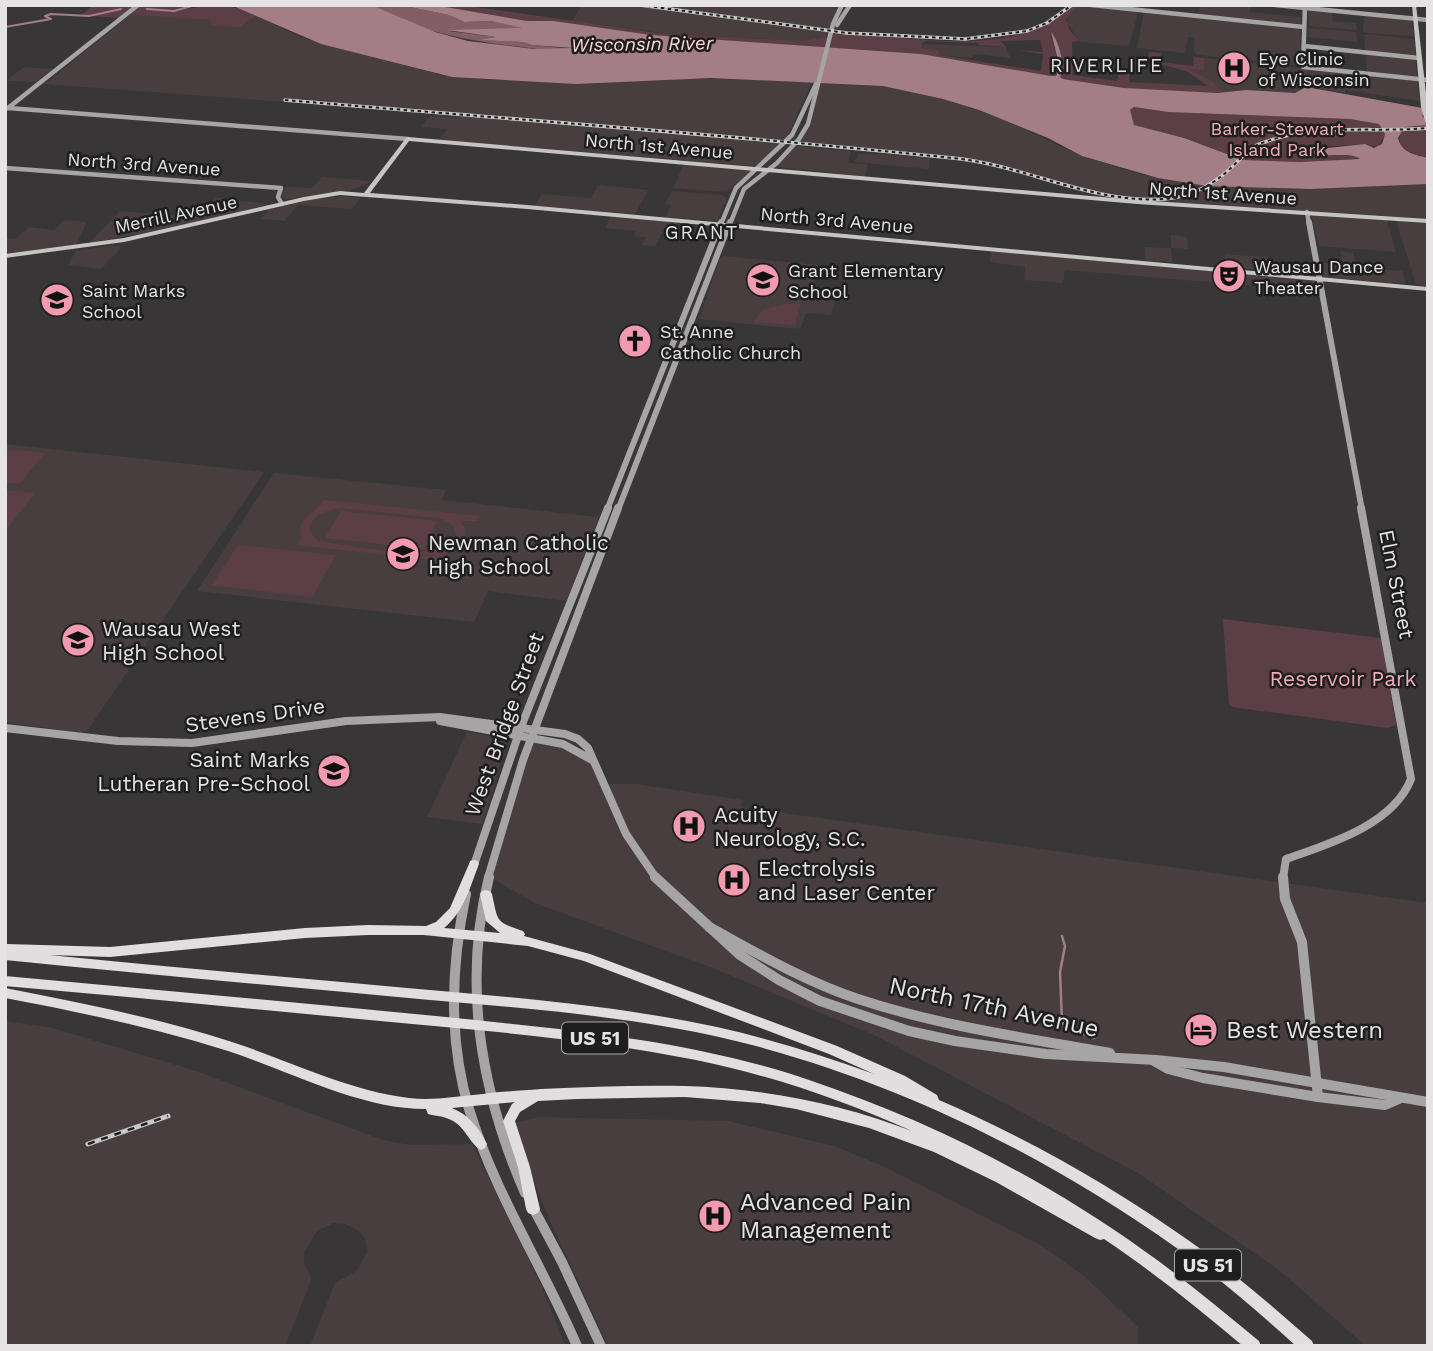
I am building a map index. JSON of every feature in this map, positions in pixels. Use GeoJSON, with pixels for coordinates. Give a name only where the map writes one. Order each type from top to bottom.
{"type":"FeatureCollection","features":[{"type":"Feature","properties":{"kind":"highway"},"geometry":{"type":"LineString","coordinates":[[424,930],[440,926],[450,918],[474,863]]}},
{"type":"Feature","properties":{"kind":"highway"},"geometry":{"type":"LineString","coordinates":[[486,894],[489,918],[500,928],[568,946],[624,971]]}},
{"type":"Feature","properties":{"kind":"highway"},"geometry":{"type":"LineString","coordinates":[[5,949],[110,952],[317,932],[424,930],[546,945],[624,971],[855,1059],[914,1087],[942,1105]]}},
{"type":"Feature","properties":{"kind":"highway","name":"US 51"},"geometry":{"type":"LineString","coordinates":[[5,956],[564,1008],[644,1018],[782,1048],[942,1105],[1028,1148],[1119,1202],[1209,1265],[1306,1344]]}},
{"type":"Feature","properties":{"kind":"highway","name":"US 51"},"geometry":{"type":"LineString","coordinates":[[5,981],[586,1036],[645,1045],[738,1065],[880,1112],[978,1156],[1066,1205],[1138,1256],[1254,1346]]}},
{"type":"Feature","properties":{"kind":"highway"},"geometry":{"type":"LineString","coordinates":[[5,993],[127,1018],[227,1045],[395,1106],[453,1113],[463,1118],[481,1144]]}},
{"type":"Feature","properties":{"kind":"highway"},"geometry":{"type":"LineString","coordinates":[[348,1087],[406,1103],[616,1092],[692,1091],[778,1100],[822,1109],[866,1121],[940,1148],[1009,1183],[1138,1256]]}},
{"type":"Feature","properties":{"kind":"highway"},"geometry":{"type":"LineString","coordinates":[[533,1209],[524,1167],[509,1121],[516,1108],[536,1097]]}},
{"type":"Feature","properties":{"kind":"main road"},"geometry":{"type":"LineString","coordinates":[[1414,5],[1419,58],[1425,80],[1423,99],[1428,121]]}},
{"type":"Feature","properties":{"kind":"main road"},"geometry":{"type":"LineString","coordinates":[[366,195],[408,139]]}},
{"type":"Feature","properties":{"kind":"main road","name":"North 1st Avenue"},"geometry":{"type":"LineString","coordinates":[[408,139],[1128,201],[1428,221]]}},
{"type":"Feature","properties":{"kind":"main road"},"geometry":{"type":"LineString","coordinates":[[340,193],[374,185]]}},
{"type":"Feature","properties":{"kind":"main road","name":"Merrill Avenue"},"geometry":{"type":"LineString","coordinates":[[5,256],[148,236],[282,204],[340,193],[351,194]]}},
{"type":"Feature","properties":{"kind":"main road","name":"North 3rd Avenue"},"geometry":{"type":"LineString","coordinates":[[351,194],[720,224],[1428,289]]}},
{"type":"Feature","properties":{"kind":"street"},"geometry":{"type":"LineString","coordinates":[[7,109],[138,5]]}},
{"type":"Feature","properties":{"kind":"street"},"geometry":{"type":"LineString","coordinates":[[816,84],[834,21],[842,5]]}},
{"type":"Feature","properties":{"kind":"street"},"geometry":{"type":"LineString","coordinates":[[833,30],[850,5]]}},
{"type":"Feature","properties":{"kind":"street"},"geometry":{"type":"LineString","coordinates":[[1091,5],[1304,27]]}},
{"type":"Feature","properties":{"kind":"street"},"geometry":{"type":"LineString","coordinates":[[1275,5],[1428,20]]}},
{"type":"Feature","properties":{"kind":"street"},"geometry":{"type":"LineString","coordinates":[[1195,16],[1197,7]]}},
{"type":"Feature","properties":{"kind":"street"},"geometry":{"type":"LineString","coordinates":[[1305,7],[1303,67],[1425,80]]}},
{"type":"Feature","properties":{"kind":"street"},"geometry":{"type":"LineString","coordinates":[[1304,46],[1419,58]]}},
{"type":"Feature","properties":{"kind":"street","name":"West Bridge Street"},"geometry":{"type":"LineString","coordinates":[[578,1346],[481,1144],[468,1101],[458,1051],[454,1011],[458,933],[474,863],[521,727],[720,224],[736,187],[785,144],[797,125],[808,94],[816,84]]}},
{"type":"Feature","properties":{"kind":"street","name":"West Bridge Street"},"geometry":{"type":"LineString","coordinates":[[601,1346],[509,1157],[489,1098],[480,1052],[476,969],[478,935],[497,845],[533,734],[744,189],[794,145],[809,121],[816,84]]}},
{"type":"Feature","properties":{"kind":"street","name":"North 1st Avenue"},"geometry":{"type":"LineString","coordinates":[[7,109],[408,139]]}},
{"type":"Feature","properties":{"kind":"street","name":"North 3rd Avenue"},"geometry":{"type":"LineString","coordinates":[[5,168],[281,188],[278,197],[282,204]]}},
{"type":"Feature","properties":{"kind":"street","name":"Elm Street"},"geometry":{"type":"LineString","coordinates":[[1307,212],[1411,779],[1405,797],[1385,813],[1284,862],[1284,899],[1302,942],[1318,1097]]}},
{"type":"Feature","properties":{"kind":"street","name":"Stevens Drive"},"geometry":{"type":"LineString","coordinates":[[5,728],[118,741],[192,743],[346,721],[426,717],[521,727]]}},
{"type":"Feature","properties":{"kind":"street","name":"Stevens Drive"},"geometry":{"type":"LineString","coordinates":[[426,717],[518,737]]}},
{"type":"Feature","properties":{"kind":"street","name":"North 17th Avenue"},"geometry":{"type":"LineString","coordinates":[[521,727],[566,745],[592,760],[614,813],[637,853],[668,892],[724,945],[769,975],[809,995],[857,1014],[930,1034],[989,1046],[1050,1054],[1179,1061],[1381,1092],[1399,1100]]}},
{"type":"Feature","properties":{"kind":"street","name":"North 17th Avenue"},"geometry":{"type":"LineString","coordinates":[[518,737],[533,734]]}},
{"type":"Feature","properties":{"kind":"street","name":"North 17th Avenue"},"geometry":{"type":"LineString","coordinates":[[1154,1061],[1168,1069],[1203,1078],[1318,1097],[1385,1105],[1399,1100]]}},
{"type":"Feature","properties":{"kind":"street"},"geometry":{"type":"LineString","coordinates":[[1399,1100],[1428,1101]]}},
{"type":"Feature","properties":{"kind":"shaded area"},"geometry":{"type":"Polygon","coordinates":[[[371,5],[400,5],[449,15],[464,22],[491,21],[522,27],[516,30],[448,31],[496,37],[481,40],[573,49],[543,50],[458,37],[405,22],[371,5]]]}},
{"type":"Feature","properties":{"kind":"shaded area"},"geometry":{"type":"Polygon","coordinates":[[[582,5],[843,5],[828,37],[801,41],[662,33],[572,21],[582,5]]]}},
{"type":"Feature","properties":{"kind":"shaded area"},"geometry":{"type":"Polygon","coordinates":[[[1078,5],[1138,12],[1129,46],[1080,42],[1066,21],[1078,5]]]}},
{"type":"Feature","properties":{"kind":"shaded area"},"geometry":{"type":"Polygon","coordinates":[[[1200,5],[1250,5],[1250,12],[1301,17],[1301,24],[1198,14],[1200,5]]]}},
{"type":"Feature","properties":{"kind":"shaded area"},"geometry":{"type":"Polygon","coordinates":[[[1308,11],[1332,12],[1333,21],[1356,23],[1357,30],[1309,26],[1308,11]]]}},
{"type":"Feature","properties":{"kind":"shaded area"},"geometry":{"type":"Polygon","coordinates":[[[1144,12],[1300,29],[1300,62],[1297,65],[1198,55],[1194,52],[1194,37],[1188,37],[1185,53],[1137,48],[1144,12]]]}},
{"type":"Feature","properties":{"kind":"shaded area"},"geometry":{"type":"Polygon","coordinates":[[[131,14],[211,20],[239,27],[257,15],[297,36],[440,75],[576,84],[690,78],[812,82],[788,135],[757,165],[752,166],[439,140],[447,129],[421,127],[430,116],[457,118],[458,115],[45,84],[131,14]]]}},
{"type":"Feature","properties":{"kind":"shaded area"},"geometry":{"type":"Polygon","coordinates":[[[1364,16],[1411,20],[1414,36],[1363,32],[1364,16]]]}},
{"type":"Feature","properties":{"kind":"shaded area"},"geometry":{"type":"Polygon","coordinates":[[[1308,28],[1356,32],[1357,42],[1308,37],[1308,28]]]}},
{"type":"Feature","properties":{"kind":"shaded area"},"geometry":{"type":"Polygon","coordinates":[[[1364,34],[1414,39],[1417,77],[1367,72],[1364,34]]]}},
{"type":"Feature","properties":{"kind":"shaded area"},"geometry":{"type":"Polygon","coordinates":[[[921,44],[1006,47],[1010,58],[973,54],[972,58],[939,55],[922,50],[921,44]]]}},
{"type":"Feature","properties":{"kind":"shaded area"},"geometry":{"type":"Polygon","coordinates":[[[1205,58],[1345,73],[1345,93],[1305,87],[1295,93],[1248,90],[1224,93],[1212,81],[1190,70],[1204,68],[1205,58]]]}},
{"type":"Feature","properties":{"kind":"shaded area"},"geometry":{"type":"Polygon","coordinates":[[[24,67],[53,69],[36,82],[6,81],[24,67]]]}},
{"type":"Feature","properties":{"kind":"shaded area"},"geometry":{"type":"Polygon","coordinates":[[[1346,73],[1417,81],[1420,101],[1346,90],[1346,73]]]}},
{"type":"Feature","properties":{"kind":"shaded area"},"geometry":{"type":"Polygon","coordinates":[[[822,82],[883,86],[943,99],[1000,118],[1082,156],[1139,174],[1207,186],[1182,196],[1141,199],[1098,193],[984,162],[795,144],[808,124],[817,89],[822,82]]]}},
{"type":"Feature","properties":{"kind":"shaded area"},"geometry":{"type":"Polygon","coordinates":[[[795,146],[851,151],[848,163],[868,164],[865,176],[778,167],[795,146]]]}},
{"type":"Feature","properties":{"kind":"shaded area"},"geometry":{"type":"Polygon","coordinates":[[[859,154],[930,158],[929,169],[854,162],[859,154]]]}},
{"type":"Feature","properties":{"kind":"shaded area"},"geometry":{"type":"Polygon","coordinates":[[[684,164],[752,170],[727,192],[673,188],[684,164]]]}},
{"type":"Feature","properties":{"kind":"shaded area"},"geometry":{"type":"Polygon","coordinates":[[[322,177],[373,181],[352,190],[282,198],[287,187],[312,188],[322,177]]]}},
{"type":"Feature","properties":{"kind":"shaded area"},"geometry":{"type":"Polygon","coordinates":[[[1428,184],[1428,220],[1174,202],[1214,186],[1310,189],[1428,184]]]}},
{"type":"Feature","properties":{"kind":"shaded area"},"geometry":{"type":"Polygon","coordinates":[[[598,185],[648,190],[635,214],[535,206],[542,194],[591,198],[598,185]]]}},
{"type":"Feature","properties":{"kind":"shaded area"},"geometry":{"type":"Polygon","coordinates":[[[672,191],[722,195],[727,198],[717,221],[666,217],[671,205],[665,204],[672,191]]]}},
{"type":"Feature","properties":{"kind":"shaded area"},"geometry":{"type":"Polygon","coordinates":[[[344,196],[360,198],[352,209],[298,205],[284,221],[261,219],[269,210],[309,200],[344,196]]]}},
{"type":"Feature","properties":{"kind":"shaded area"},"geometry":{"type":"Polygon","coordinates":[[[216,198],[269,204],[172,228],[89,243],[120,211],[196,217],[216,198]]]}},
{"type":"Feature","properties":{"kind":"shaded area"},"geometry":{"type":"Polygon","coordinates":[[[1311,214],[1387,220],[1396,252],[1319,246],[1311,214]]]}},
{"type":"Feature","properties":{"kind":"shaded area"},"geometry":{"type":"Polygon","coordinates":[[[611,216],[677,222],[673,234],[662,233],[655,246],[642,245],[646,237],[634,236],[636,231],[606,228],[611,216]]]}},
{"type":"Feature","properties":{"kind":"shaded area"},"geometry":{"type":"Polygon","coordinates":[[[65,220],[87,222],[76,245],[5,254],[6,238],[15,239],[29,227],[54,230],[65,220]]]}},
{"type":"Feature","properties":{"kind":"shaded area"},"geometry":{"type":"Polygon","coordinates":[[[1396,221],[1428,223],[1428,287],[1416,284],[1396,221]]]}},
{"type":"Feature","properties":{"kind":"shaded area"},"geometry":{"type":"Polygon","coordinates":[[[1171,235],[1187,237],[1188,249],[1171,248],[1171,235]]]}},
{"type":"Feature","properties":{"kind":"shaded area"},"geometry":{"type":"Polygon","coordinates":[[[120,246],[119,250],[101,269],[68,265],[76,251],[120,246]]]}},
{"type":"Feature","properties":{"kind":"shaded area"},"geometry":{"type":"Polygon","coordinates":[[[1145,247],[1171,248],[1172,262],[1145,260],[1145,247]]]}},
{"type":"Feature","properties":{"kind":"shaded area"},"geometry":{"type":"Polygon","coordinates":[[[991,250],[1315,281],[1318,291],[1065,270],[1063,283],[1024,280],[1025,267],[990,262],[991,250]]]}},
{"type":"Feature","properties":{"kind":"shaded area"},"geometry":{"type":"Polygon","coordinates":[[[1340,251],[1353,253],[1357,267],[1402,271],[1406,284],[1324,277],[1321,263],[1349,266],[1343,265],[1340,251]]]}},
{"type":"Feature","properties":{"kind":"shaded area"},"geometry":{"type":"Polygon","coordinates":[[[1225,254],[1267,257],[1270,271],[1226,267],[1225,254]]]}},
{"type":"Feature","properties":{"kind":"shaded area","name":"Grant Elementary School"},"geometry":{"type":"Polygon","coordinates":[[[723,256],[818,265],[810,298],[835,301],[831,315],[806,313],[798,329],[699,319],[723,256]]]}},
{"type":"Feature","properties":{"kind":"shaded area","name":"Wausau West High School"},"geometry":{"type":"Polygon","coordinates":[[[5,444],[264,472],[87,731],[81,733],[5,722],[5,444]]]}},
{"type":"Feature","properties":{"kind":"shaded area","name":"Newman Catholic High School"},"geometry":{"type":"Polygon","coordinates":[[[274,473],[446,490],[442,500],[599,517],[566,601],[488,591],[474,622],[197,591],[274,473]]]}},
{"type":"Feature","properties":{"kind":"shaded area"},"geometry":{"type":"Polygon","coordinates":[[[467,732],[504,739],[507,743],[482,824],[427,817],[467,732]]]}},
{"type":"Feature","properties":{"kind":"shaded area"},"geometry":{"type":"Polygon","coordinates":[[[531,739],[553,742],[592,760],[602,784],[636,784],[742,800],[741,807],[1428,903],[1428,1346],[1366,1346],[1279,1270],[1138,1173],[874,1035],[710,967],[535,903],[489,877],[531,739]]]}},
{"type":"Feature","properties":{"kind":"shaded area"},"geometry":{"type":"Polygon","coordinates":[[[5,1021],[49,1027],[196,1071],[383,1140],[410,1145],[472,1144],[542,1287],[565,1346],[310,1346],[335,1283],[358,1270],[367,1252],[365,1238],[359,1231],[345,1224],[334,1223],[317,1231],[304,1252],[304,1263],[311,1278],[285,1346],[5,1346],[5,1021]]]}},
{"type":"Feature","properties":{"kind":"shaded area"},"geometry":{"type":"Polygon","coordinates":[[[538,1117],[728,1121],[834,1146],[880,1165],[1042,1246],[1084,1276],[1138,1327],[1138,1346],[608,1346],[551,1223],[513,1130],[512,1124],[538,1117]]]}},
{"type":"Feature","properties":{"kind":"green space"},"geometry":{"type":"Polygon","coordinates":[[[94,5],[199,5],[184,9],[221,6],[239,8],[257,15],[240,27],[213,25],[210,20],[124,14],[119,18],[81,15],[94,5]]]}},
{"type":"Feature","properties":{"kind":"green space"},"geometry":{"type":"Polygon","coordinates":[[[434,5],[462,5],[657,33],[801,41],[828,37],[830,31],[978,41],[1026,33],[1078,5],[1066,20],[1070,31],[1080,41],[1072,42],[1073,75],[1117,81],[1119,73],[1130,74],[1129,82],[1208,86],[1188,72],[1147,60],[1149,52],[1161,53],[1159,62],[1193,66],[1194,57],[1205,58],[1204,69],[1191,70],[1212,81],[1224,93],[1130,89],[1063,79],[1060,76],[1061,53],[1050,32],[1060,68],[1056,76],[921,54],[651,35],[554,21],[527,21],[434,5]],[[1040,40],[1001,41],[1006,47],[926,41],[921,44],[922,49],[939,50],[939,55],[1041,71],[1043,54],[1017,50],[1043,52],[1040,40]]]}},
{"type":"Feature","properties":{"kind":"green space","name":"Barker-Stewart Island Park"},"geometry":{"type":"Polygon","coordinates":[[[1134,107],[1168,112],[1350,119],[1379,124],[1385,134],[1378,147],[1365,144],[1318,147],[1314,154],[1352,155],[1360,159],[1300,162],[1243,160],[1184,138],[1134,125],[1129,110],[1134,107]]]}},
{"type":"Feature","properties":{"kind":"green space"},"geometry":{"type":"Polygon","coordinates":[[[1428,125],[1428,158],[1404,148],[1399,139],[1404,127],[1428,125]]]}},
{"type":"Feature","properties":{"kind":"green space"},"geometry":{"type":"Polygon","coordinates":[[[800,304],[795,325],[753,322],[764,309],[800,304]]]}},
{"type":"Feature","properties":{"kind":"green space"},"geometry":{"type":"Polygon","coordinates":[[[5,449],[45,453],[19,484],[5,483],[5,449]]]}},
{"type":"Feature","properties":{"kind":"green space"},"geometry":{"type":"Polygon","coordinates":[[[5,490],[35,493],[5,531],[5,490]]]}},
{"type":"Feature","properties":{"kind":"green space"},"geometry":{"type":"Polygon","coordinates":[[[324,500],[480,516],[477,521],[461,521],[465,530],[464,539],[448,552],[444,561],[297,545],[302,538],[300,531],[303,520],[324,500]],[[340,508],[320,514],[309,530],[317,540],[329,543],[415,552],[446,545],[456,537],[454,526],[440,518],[340,508]]]}},
{"type":"Feature","properties":{"kind":"green space"},"geometry":{"type":"Polygon","coordinates":[[[341,511],[437,521],[424,549],[325,538],[341,511]]]}},
{"type":"Feature","properties":{"kind":"green space"},"geometry":{"type":"Polygon","coordinates":[[[238,545],[336,555],[312,597],[212,585],[238,545]]]}},
{"type":"Feature","properties":{"kind":"green space","name":"Reservoir Park"},"geometry":{"type":"Polygon","coordinates":[[[1223,619],[1381,638],[1396,725],[1388,728],[1232,707],[1229,704],[1223,619]]]}},
{"type":"Feature","properties":{"kind":"water","name":"Wisconsin River"},"geometry":{"type":"Polygon","coordinates":[[[231,5],[371,5],[435,32],[468,41],[534,49],[573,48],[479,40],[496,37],[447,30],[522,28],[491,21],[464,22],[449,15],[400,5],[434,5],[527,21],[554,21],[651,35],[921,54],[1056,76],[1060,68],[1051,32],[1061,54],[1060,77],[1063,79],[1124,88],[1218,93],[1246,90],[1295,93],[1306,87],[1428,109],[1422,116],[1428,121],[1428,125],[1404,127],[1398,138],[1405,150],[1428,158],[1428,184],[1310,189],[1207,186],[1158,178],[1082,156],[1048,138],[979,110],[883,86],[711,78],[576,84],[452,77],[321,44],[231,5]],[[1134,107],[1130,110],[1134,125],[1184,138],[1243,160],[1300,162],[1360,159],[1348,155],[1319,155],[1309,150],[1365,144],[1374,148],[1382,144],[1385,134],[1379,124],[1350,119],[1168,112],[1134,107]]]}},
{"type":"Feature","properties":{"kind":"waterway"},"geometry":{"type":"LineString","coordinates":[[147,9],[174,11],[195,5]]}},
{"type":"Feature","properties":{"kind":"waterway"},"geometry":{"type":"LineString","coordinates":[[5,27],[51,19],[45,16],[51,14],[89,16],[121,9]]}},
{"type":"Feature","properties":{"kind":"waterway"},"geometry":{"type":"LineString","coordinates":[[1062,936],[1065,946],[1060,972],[1062,1021],[1065,1027],[1094,1038]]}},
{"type":"Feature","properties":{"kind":"railway"},"geometry":{"type":"LineString","coordinates":[[640,5],[847,33],[965,39],[1027,31],[1047,23],[1072,5]]}},
{"type":"Feature","properties":{"kind":"railway"},"geometry":{"type":"LineString","coordinates":[[285,100],[953,158],[1006,168],[1111,196],[1138,199],[1175,198],[1193,193],[1217,179],[1255,146],[1284,136],[1304,132],[1428,128]]}},
{"type":"Feature","properties":{"kind":"railway"},"geometry":{"type":"LineString","coordinates":[[88,1144],[168,1116]]}},
{"type":"Feature","properties":{"kind":"place","name":"Eye Clinic of Wisconsin"},"geometry":{"type":"Point","coordinates":[1234,68]}},
{"type":"Feature","properties":{"kind":"place","name":"Wausau Dance Theater"},"geometry":{"type":"Point","coordinates":[1229,276]}},
{"type":"Feature","properties":{"kind":"place","name":"Grant Elementary School"},"geometry":{"type":"Point","coordinates":[763,280]}},
{"type":"Feature","properties":{"kind":"place","name":"Saint Marks School"},"geometry":{"type":"Point","coordinates":[57,300]}},
{"type":"Feature","properties":{"kind":"place","name":"St. Anne Catholic Church"},"geometry":{"type":"Point","coordinates":[635,341]}},
{"type":"Feature","properties":{"kind":"place","name":"Newman Catholic High School"},"geometry":{"type":"Point","coordinates":[403,554]}},
{"type":"Feature","properties":{"kind":"place","name":"Wausau West High School"},"geometry":{"type":"Point","coordinates":[78,640]}},
{"type":"Feature","properties":{"kind":"place","name":"Saint Marks Lutheran Pre-School"},"geometry":{"type":"Point","coordinates":[334,771]}},
{"type":"Feature","properties":{"kind":"place","name":"Acuity Neurology, S.C."},"geometry":{"type":"Point","coordinates":[689,826]}},
{"type":"Feature","properties":{"kind":"place","name":"Electrolysis and Laser Center"},"geometry":{"type":"Point","coordinates":[734,880]}},
{"type":"Feature","properties":{"kind":"place","name":"Best Western"},"geometry":{"type":"Point","coordinates":[1201,1030]}},
{"type":"Feature","properties":{"kind":"place","name":"Advanced Pain Management"},"geometry":{"type":"Point","coordinates":[715,1216]}},
{"type":"Feature","properties":{"kind":"district","name":"RIVERLIFE"},"geometry":{"type":"Point","coordinates":[1107,65]}},
{"type":"Feature","properties":{"kind":"district","name":"GRANT"},"geometry":{"type":"Point","coordinates":[702,232]}}]}
